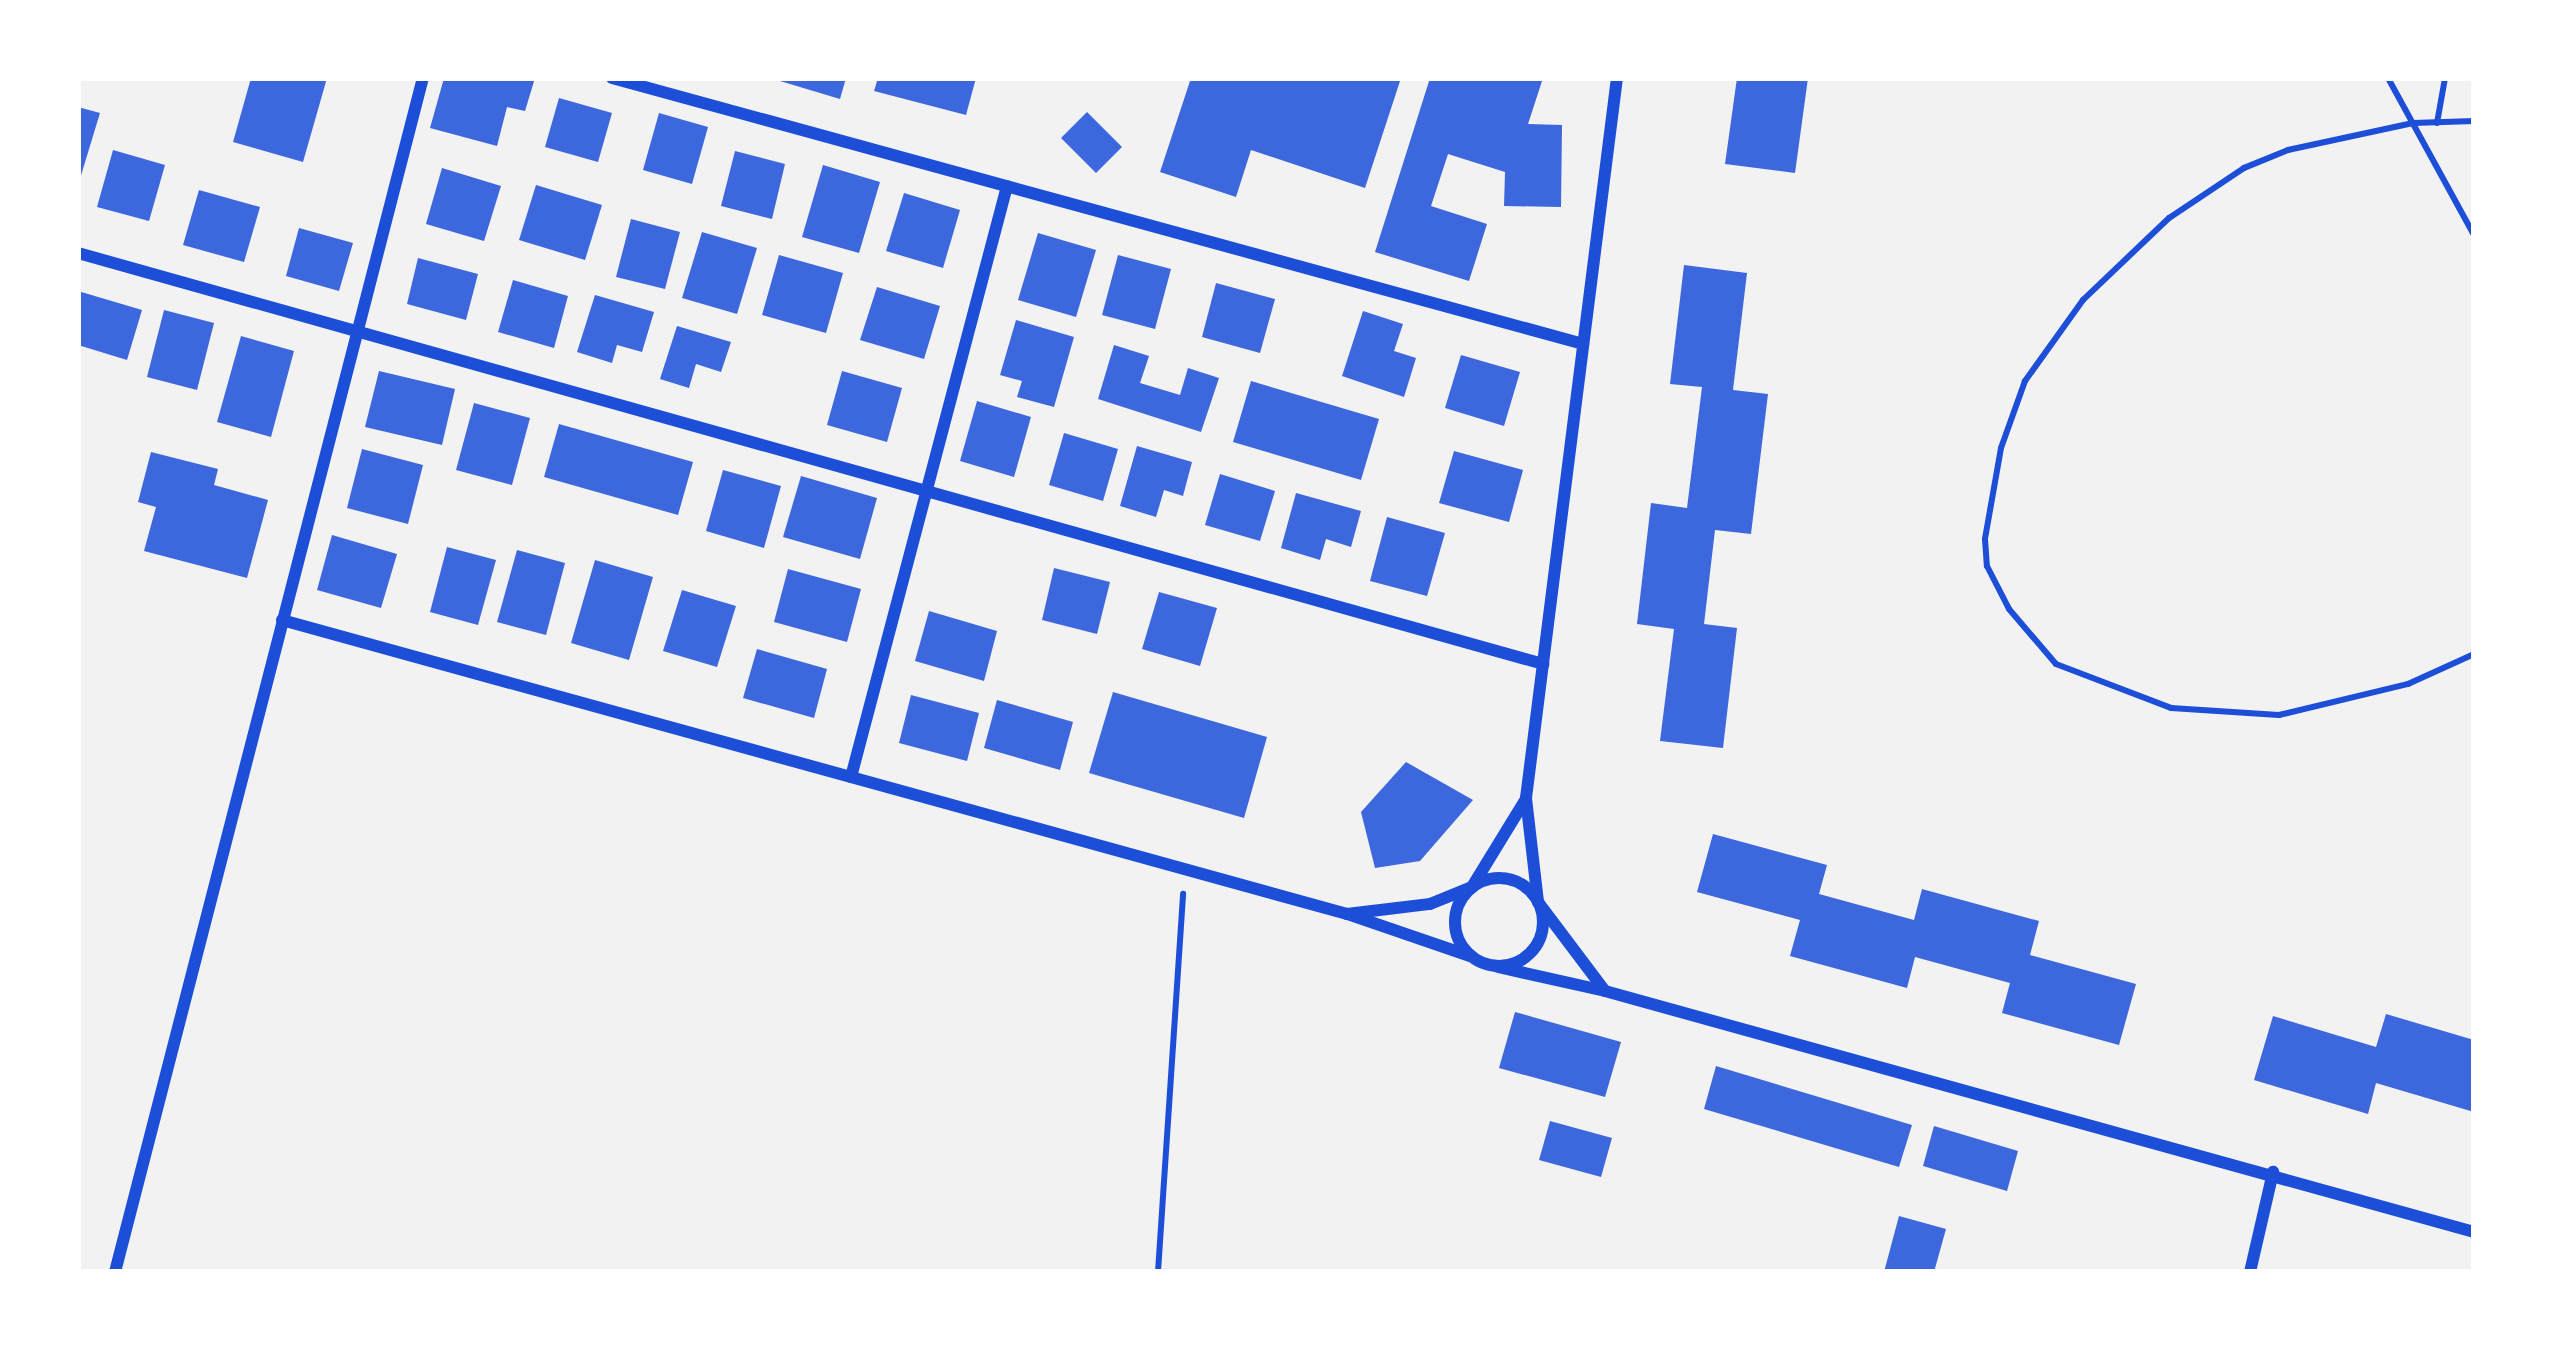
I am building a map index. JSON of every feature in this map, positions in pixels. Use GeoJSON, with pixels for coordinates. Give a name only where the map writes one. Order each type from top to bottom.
{"type":"FeatureCollection","features":[{"type":"Feature","properties":{"kind":"street"},"geometry":{"type":"LineString","coordinates":[[115,1272],[423,78]]}},
{"type":"Feature","properties":{"kind":"street"},"geometry":{"type":"LineString","coordinates":[[612,78],[1583,344]]}},
{"type":"Feature","properties":{"kind":"street"},"geometry":{"type":"LineString","coordinates":[[1498,967],[1535,946],[1538,902],[1526,798],[1617,78]]}},
{"type":"Feature","properties":{"kind":"street"},"geometry":{"type":"LineString","coordinates":[[851,778],[1007,186]]}},
{"type":"Feature","properties":{"kind":"street"},"geometry":{"type":"LineString","coordinates":[[78,253],[928,486],[1543,664]]}},
{"type":"Feature","properties":{"kind":"street"},"geometry":{"type":"LineString","coordinates":[[283,620],[1347,914],[1498,967],[1605,991],[2273,1172],[2474,1232]]}},
{"type":"Feature","properties":{"kind":"street"},"geometry":{"type":"LineString","coordinates":[[1470,956],[1455,928],[1472,887],[1526,798]]}},
{"type":"Feature","properties":{"kind":"street"},"geometry":{"type":"LineString","coordinates":[[1347,914],[1430,904],[1502,878],[1538,902],[1605,991]]}},
{"type":"Feature","properties":{"kind":"street"},"geometry":{"type":"LineString","coordinates":[[2250,1272],[2273,1172]]}},
{"type":"Feature","properties":{"kind":"path"},"geometry":{"type":"LineString","coordinates":[[2388,78],[2474,235]]}},
{"type":"Feature","properties":{"kind":"path"},"geometry":{"type":"LineString","coordinates":[[2438,123],[2445,78]]}},
{"type":"Feature","properties":{"kind":"path"},"geometry":{"type":"LineString","coordinates":[[2474,121],[2413,123],[2288,150],[2243,168],[2117,262],[2025,381],[1987,511],[1987,566],[2008,609],[2056,664],[2170,708],[2279,715],[2408,684],[2474,654]]}},
{"type":"Feature","properties":{"kind":"path"},"geometry":{"type":"LineString","coordinates":[[1158,1272],[1177,903],[1197,873]]}},
{"type":"Feature","properties":{"kind":"building"},"geometry":{"type":"Polygon","coordinates":[[[251,78],[327,78],[303,162],[233,142],[251,78]]]}},
{"type":"Feature","properties":{"kind":"building"},"geometry":{"type":"Polygon","coordinates":[[[444,78],[535,78],[525,111],[507,107],[497,146],[430,128],[444,78]]]}},
{"type":"Feature","properties":{"kind":"building"},"geometry":{"type":"Polygon","coordinates":[[[770,78],[846,78],[840,99],[770,78]]]}},
{"type":"Feature","properties":{"kind":"building"},"geometry":{"type":"Polygon","coordinates":[[[878,78],[976,78],[966,115],[874,91],[878,78]]]}},
{"type":"Feature","properties":{"kind":"building"},"geometry":{"type":"Polygon","coordinates":[[[1191,78],[1401,78],[1365,188],[1251,150],[1236,197],[1160,172],[1191,78]]]}},
{"type":"Feature","properties":{"kind":"building"},"geometry":{"type":"Polygon","coordinates":[[[1430,78],[1543,78],[1528,124],[1562,125],[1561,207],[1504,206],[1505,172],[1448,154],[1431,206],[1487,224],[1469,281],[1375,252],[1430,78]]]}},
{"type":"Feature","properties":{"kind":"building"},"geometry":{"type":"Polygon","coordinates":[[[1737,78],[1808,78],[1795,173],[1725,164],[1737,78]]]}},
{"type":"Feature","properties":{"kind":"building"},"geometry":{"type":"Polygon","coordinates":[[[559,98],[612,113],[598,162],[545,147],[559,98]]]}},
{"type":"Feature","properties":{"kind":"building"},"geometry":{"type":"Polygon","coordinates":[[[78,107],[100,113],[79,182],[78,182],[78,107]]]}},
{"type":"Feature","properties":{"kind":"building"},"geometry":{"type":"Polygon","coordinates":[[[1087,112],[1122,147],[1096,173],[1061,138],[1087,112]]]}},
{"type":"Feature","properties":{"kind":"building"},"geometry":{"type":"Polygon","coordinates":[[[659,113],[708,127],[692,184],[643,170],[659,113]]]}},
{"type":"Feature","properties":{"kind":"building"},"geometry":{"type":"Polygon","coordinates":[[[113,150],[165,165],[149,221],[97,207],[113,150]]]}},
{"type":"Feature","properties":{"kind":"building"},"geometry":{"type":"Polygon","coordinates":[[[735,151],[785,164],[772,219],[721,206],[735,151]]]}},
{"type":"Feature","properties":{"kind":"building"},"geometry":{"type":"Polygon","coordinates":[[[823,165],[880,182],[859,253],[802,237],[823,165]]]}},
{"type":"Feature","properties":{"kind":"building"},"geometry":{"type":"Polygon","coordinates":[[[442,168],[501,186],[484,241],[426,224],[442,168]]]}},
{"type":"Feature","properties":{"kind":"building"},"geometry":{"type":"Polygon","coordinates":[[[536,185],[602,205],[585,260],[519,240],[536,185]]]}},
{"type":"Feature","properties":{"kind":"building"},"geometry":{"type":"Polygon","coordinates":[[[199,190],[260,207],[244,262],[183,245],[199,190]]]}},
{"type":"Feature","properties":{"kind":"building"},"geometry":{"type":"Polygon","coordinates":[[[904,193],[960,210],[943,268],[886,251],[904,193]]]}},
{"type":"Feature","properties":{"kind":"building"},"geometry":{"type":"Polygon","coordinates":[[[631,219],[680,232],[665,289],[616,277],[631,219]]]}},
{"type":"Feature","properties":{"kind":"building"},"geometry":{"type":"Polygon","coordinates":[[[299,228],[353,243],[339,291],[286,276],[299,228]]]}},
{"type":"Feature","properties":{"kind":"building"},"geometry":{"type":"Polygon","coordinates":[[[702,232],[757,248],[737,314],[682,298],[702,232]]]}},
{"type":"Feature","properties":{"kind":"building"},"geometry":{"type":"Polygon","coordinates":[[[1038,233],[1096,250],[1076,317],[1018,300],[1038,233]]]}},
{"type":"Feature","properties":{"kind":"building"},"geometry":{"type":"Polygon","coordinates":[[[779,255],[843,273],[826,333],[762,315],[779,255]]]}},
{"type":"Feature","properties":{"kind":"building"},"geometry":{"type":"Polygon","coordinates":[[[1118,255],[1171,269],[1155,329],[1102,315],[1118,255]]]}},
{"type":"Feature","properties":{"kind":"building"},"geometry":{"type":"Polygon","coordinates":[[[418,258],[478,274],[466,320],[407,304],[418,258]]]}},
{"type":"Feature","properties":{"kind":"building"},"geometry":{"type":"Polygon","coordinates":[[[1684,265],[1747,273],[1733,390],[1768,394],[1751,534],[1715,530],[1704,624],[1737,628],[1723,748],[1660,741],[1674,629],[1637,624],[1651,503],[1687,508],[1702,387],[1670,384],[1684,265]]]}},
{"type":"Feature","properties":{"kind":"building"},"geometry":{"type":"Polygon","coordinates":[[[513,280],[568,296],[554,348],[498,332],[513,280]]]}},
{"type":"Feature","properties":{"kind":"building"},"geometry":{"type":"Polygon","coordinates":[[[1216,283],[1275,299],[1260,353],[1202,337],[1216,283]]]}},
{"type":"Feature","properties":{"kind":"building"},"geometry":{"type":"Polygon","coordinates":[[[877,287],[940,306],[924,359],[860,340],[877,287]]]}},
{"type":"Feature","properties":{"kind":"building"},"geometry":{"type":"Polygon","coordinates":[[[78,291],[142,310],[127,360],[78,345],[78,291]]]}},
{"type":"Feature","properties":{"kind":"building"},"geometry":{"type":"Polygon","coordinates":[[[595,295],[654,312],[642,352],[617,345],[612,363],[577,352],[595,295]]]}},
{"type":"Feature","properties":{"kind":"building"},"geometry":{"type":"Polygon","coordinates":[[[164,310],[214,323],[197,390],[147,377],[164,310]]]}},
{"type":"Feature","properties":{"kind":"building"},"geometry":{"type":"Polygon","coordinates":[[[1363,311],[1403,324],[1394,351],[1416,358],[1404,397],[1342,376],[1363,311]]]}},
{"type":"Feature","properties":{"kind":"building"},"geometry":{"type":"Polygon","coordinates":[[[1016,320],[1074,337],[1054,407],[1017,397],[1022,381],[1000,375],[1016,320]]]}},
{"type":"Feature","properties":{"kind":"building"},"geometry":{"type":"Polygon","coordinates":[[[677,326],[731,342],[721,372],[696,364],[689,388],[660,379],[677,326]]]}},
{"type":"Feature","properties":{"kind":"building"},"geometry":{"type":"Polygon","coordinates":[[[241,336],[294,351],[271,437],[217,422],[241,336]]]}},
{"type":"Feature","properties":{"kind":"building"},"geometry":{"type":"Polygon","coordinates":[[[1114,345],[1149,356],[1140,383],[1180,395],[1188,368],[1219,378],[1201,432],[1098,399],[1114,345]]]}},
{"type":"Feature","properties":{"kind":"building"},"geometry":{"type":"Polygon","coordinates":[[[1461,355],[1520,372],[1504,426],[1445,408],[1461,355]]]}},
{"type":"Feature","properties":{"kind":"building"},"geometry":{"type":"Polygon","coordinates":[[[379,371],[455,389],[442,445],[365,427],[379,371]]]}},
{"type":"Feature","properties":{"kind":"building"},"geometry":{"type":"Polygon","coordinates":[[[842,371],[902,388],[887,442],[827,425],[842,371]]]}},
{"type":"Feature","properties":{"kind":"building"},"geometry":{"type":"Polygon","coordinates":[[[1251,381],[1379,419],[1361,480],[1233,442],[1251,381]]]}},
{"type":"Feature","properties":{"kind":"building"},"geometry":{"type":"Polygon","coordinates":[[[977,401],[1031,417],[1014,477],[960,461],[977,401]]]}},
{"type":"Feature","properties":{"kind":"building"},"geometry":{"type":"Polygon","coordinates":[[[474,403],[530,418],[512,485],[456,470],[474,403]]]}},
{"type":"Feature","properties":{"kind":"building"},"geometry":{"type":"Polygon","coordinates":[[[559,424],[693,462],[678,515],[544,477],[559,424]]]}},
{"type":"Feature","properties":{"kind":"building"},"geometry":{"type":"Polygon","coordinates":[[[1064,433],[1118,449],[1103,501],[1049,485],[1064,433]]]}},
{"type":"Feature","properties":{"kind":"building"},"geometry":{"type":"Polygon","coordinates":[[[1137,446],[1192,462],[1183,496],[1164,490],[1156,517],[1120,506],[1137,446]]]}},
{"type":"Feature","properties":{"kind":"building"},"geometry":{"type":"Polygon","coordinates":[[[362,449],[423,465],[408,524],[347,508],[362,449]]]}},
{"type":"Feature","properties":{"kind":"building"},"geometry":{"type":"Polygon","coordinates":[[[1454,451],[1523,470],[1509,522],[1439,503],[1454,451]]]}},
{"type":"Feature","properties":{"kind":"building"},"geometry":{"type":"Polygon","coordinates":[[[151,452],[218,469],[214,485],[268,500],[247,578],[144,551],[156,507],[138,502],[151,452]]]}},
{"type":"Feature","properties":{"kind":"building"},"geometry":{"type":"Polygon","coordinates":[[[723,470],[781,486],[764,548],[706,531],[723,470]]]}},
{"type":"Feature","properties":{"kind":"building"},"geometry":{"type":"Polygon","coordinates":[[[1220,474],[1275,491],[1260,541],[1205,525],[1220,474]]]}},
{"type":"Feature","properties":{"kind":"building"},"geometry":{"type":"Polygon","coordinates":[[[801,476],[877,498],[860,559],[783,537],[801,476]]]}},
{"type":"Feature","properties":{"kind":"building"},"geometry":{"type":"Polygon","coordinates":[[[1296,493],[1361,511],[1351,547],[1326,539],[1320,560],[1281,548],[1296,493]]]}},
{"type":"Feature","properties":{"kind":"building"},"geometry":{"type":"Polygon","coordinates":[[[1387,517],[1445,533],[1427,596],[1370,581],[1387,517]]]}},
{"type":"Feature","properties":{"kind":"building"},"geometry":{"type":"Polygon","coordinates":[[[332,535],[397,554],[381,608],[317,590],[332,535]]]}},
{"type":"Feature","properties":{"kind":"building"},"geometry":{"type":"Polygon","coordinates":[[[447,547],[496,560],[478,625],[430,612],[447,547]]]}},
{"type":"Feature","properties":{"kind":"building"},"geometry":{"type":"Polygon","coordinates":[[[517,550],[565,563],[546,635],[497,622],[517,550]]]}},
{"type":"Feature","properties":{"kind":"building"},"geometry":{"type":"Polygon","coordinates":[[[595,560],[653,577],[629,660],[571,643],[595,560]]]}},
{"type":"Feature","properties":{"kind":"building"},"geometry":{"type":"Polygon","coordinates":[[[1054,568],[1110,582],[1097,634],[1042,620],[1054,568]]]}},
{"type":"Feature","properties":{"kind":"building"},"geometry":{"type":"Polygon","coordinates":[[[788,569],[861,589],[847,642],[774,622],[788,569]]]}},
{"type":"Feature","properties":{"kind":"building"},"geometry":{"type":"Polygon","coordinates":[[[682,590],[736,606],[717,667],[663,651],[682,590]]]}},
{"type":"Feature","properties":{"kind":"building"},"geometry":{"type":"Polygon","coordinates":[[[1159,592],[1217,608],[1200,666],[1142,649],[1159,592]]]}},
{"type":"Feature","properties":{"kind":"building"},"geometry":{"type":"Polygon","coordinates":[[[929,611],[997,631],[984,681],[915,661],[929,611]]]}},
{"type":"Feature","properties":{"kind":"building"},"geometry":{"type":"Polygon","coordinates":[[[757,649],[827,669],[814,718],[743,698],[757,649]]]}},
{"type":"Feature","properties":{"kind":"building"},"geometry":{"type":"Polygon","coordinates":[[[1113,692],[1267,737],[1244,818],[1089,773],[1113,692]]]}},
{"type":"Feature","properties":{"kind":"building"},"geometry":{"type":"Polygon","coordinates":[[[911,695],[979,713],[967,761],[899,743],[911,695]]]}},
{"type":"Feature","properties":{"kind":"building"},"geometry":{"type":"Polygon","coordinates":[[[997,700],[1073,722],[1060,770],[984,748],[997,700]]]}},
{"type":"Feature","properties":{"kind":"building"},"geometry":{"type":"Polygon","coordinates":[[[1406,762],[1473,800],[1420,861],[1375,868],[1361,812],[1406,762]]]}},
{"type":"Feature","properties":{"kind":"building"},"geometry":{"type":"Polygon","coordinates":[[[1713,834],[1827,865],[1819,894],[1914,920],[1922,889],[2039,921],[2030,955],[2136,984],[2119,1045],[2002,1013],[2010,983],[1915,957],[1907,988],[1790,956],[1800,920],[1697,892],[1713,834]]]}},
{"type":"Feature","properties":{"kind":"building"},"geometry":{"type":"Polygon","coordinates":[[[1515,1012],[1621,1042],[1605,1097],[1499,1068],[1515,1012]]]}},
{"type":"Feature","properties":{"kind":"building"},"geometry":{"type":"Polygon","coordinates":[[[2386,1014],[2474,1040],[2474,1112],[2376,1083],[2368,1114],[2254,1080],[2273,1016],[2376,1047],[2386,1014]]]}},
{"type":"Feature","properties":{"kind":"building"},"geometry":{"type":"Polygon","coordinates":[[[1716,1066],[1912,1125],[1899,1167],[1704,1109],[1716,1066]]]}},
{"type":"Feature","properties":{"kind":"building"},"geometry":{"type":"Polygon","coordinates":[[[1550,1121],[1612,1138],[1601,1177],[1539,1160],[1550,1121]]]}},
{"type":"Feature","properties":{"kind":"building"},"geometry":{"type":"Polygon","coordinates":[[[1934,1126],[2018,1151],[2007,1191],[1923,1166],[1934,1126]]]}},
{"type":"Feature","properties":{"kind":"building"},"geometry":{"type":"Polygon","coordinates":[[[1899,1216],[1946,1229],[1934,1272],[1884,1272],[1899,1216]]]}}]}
